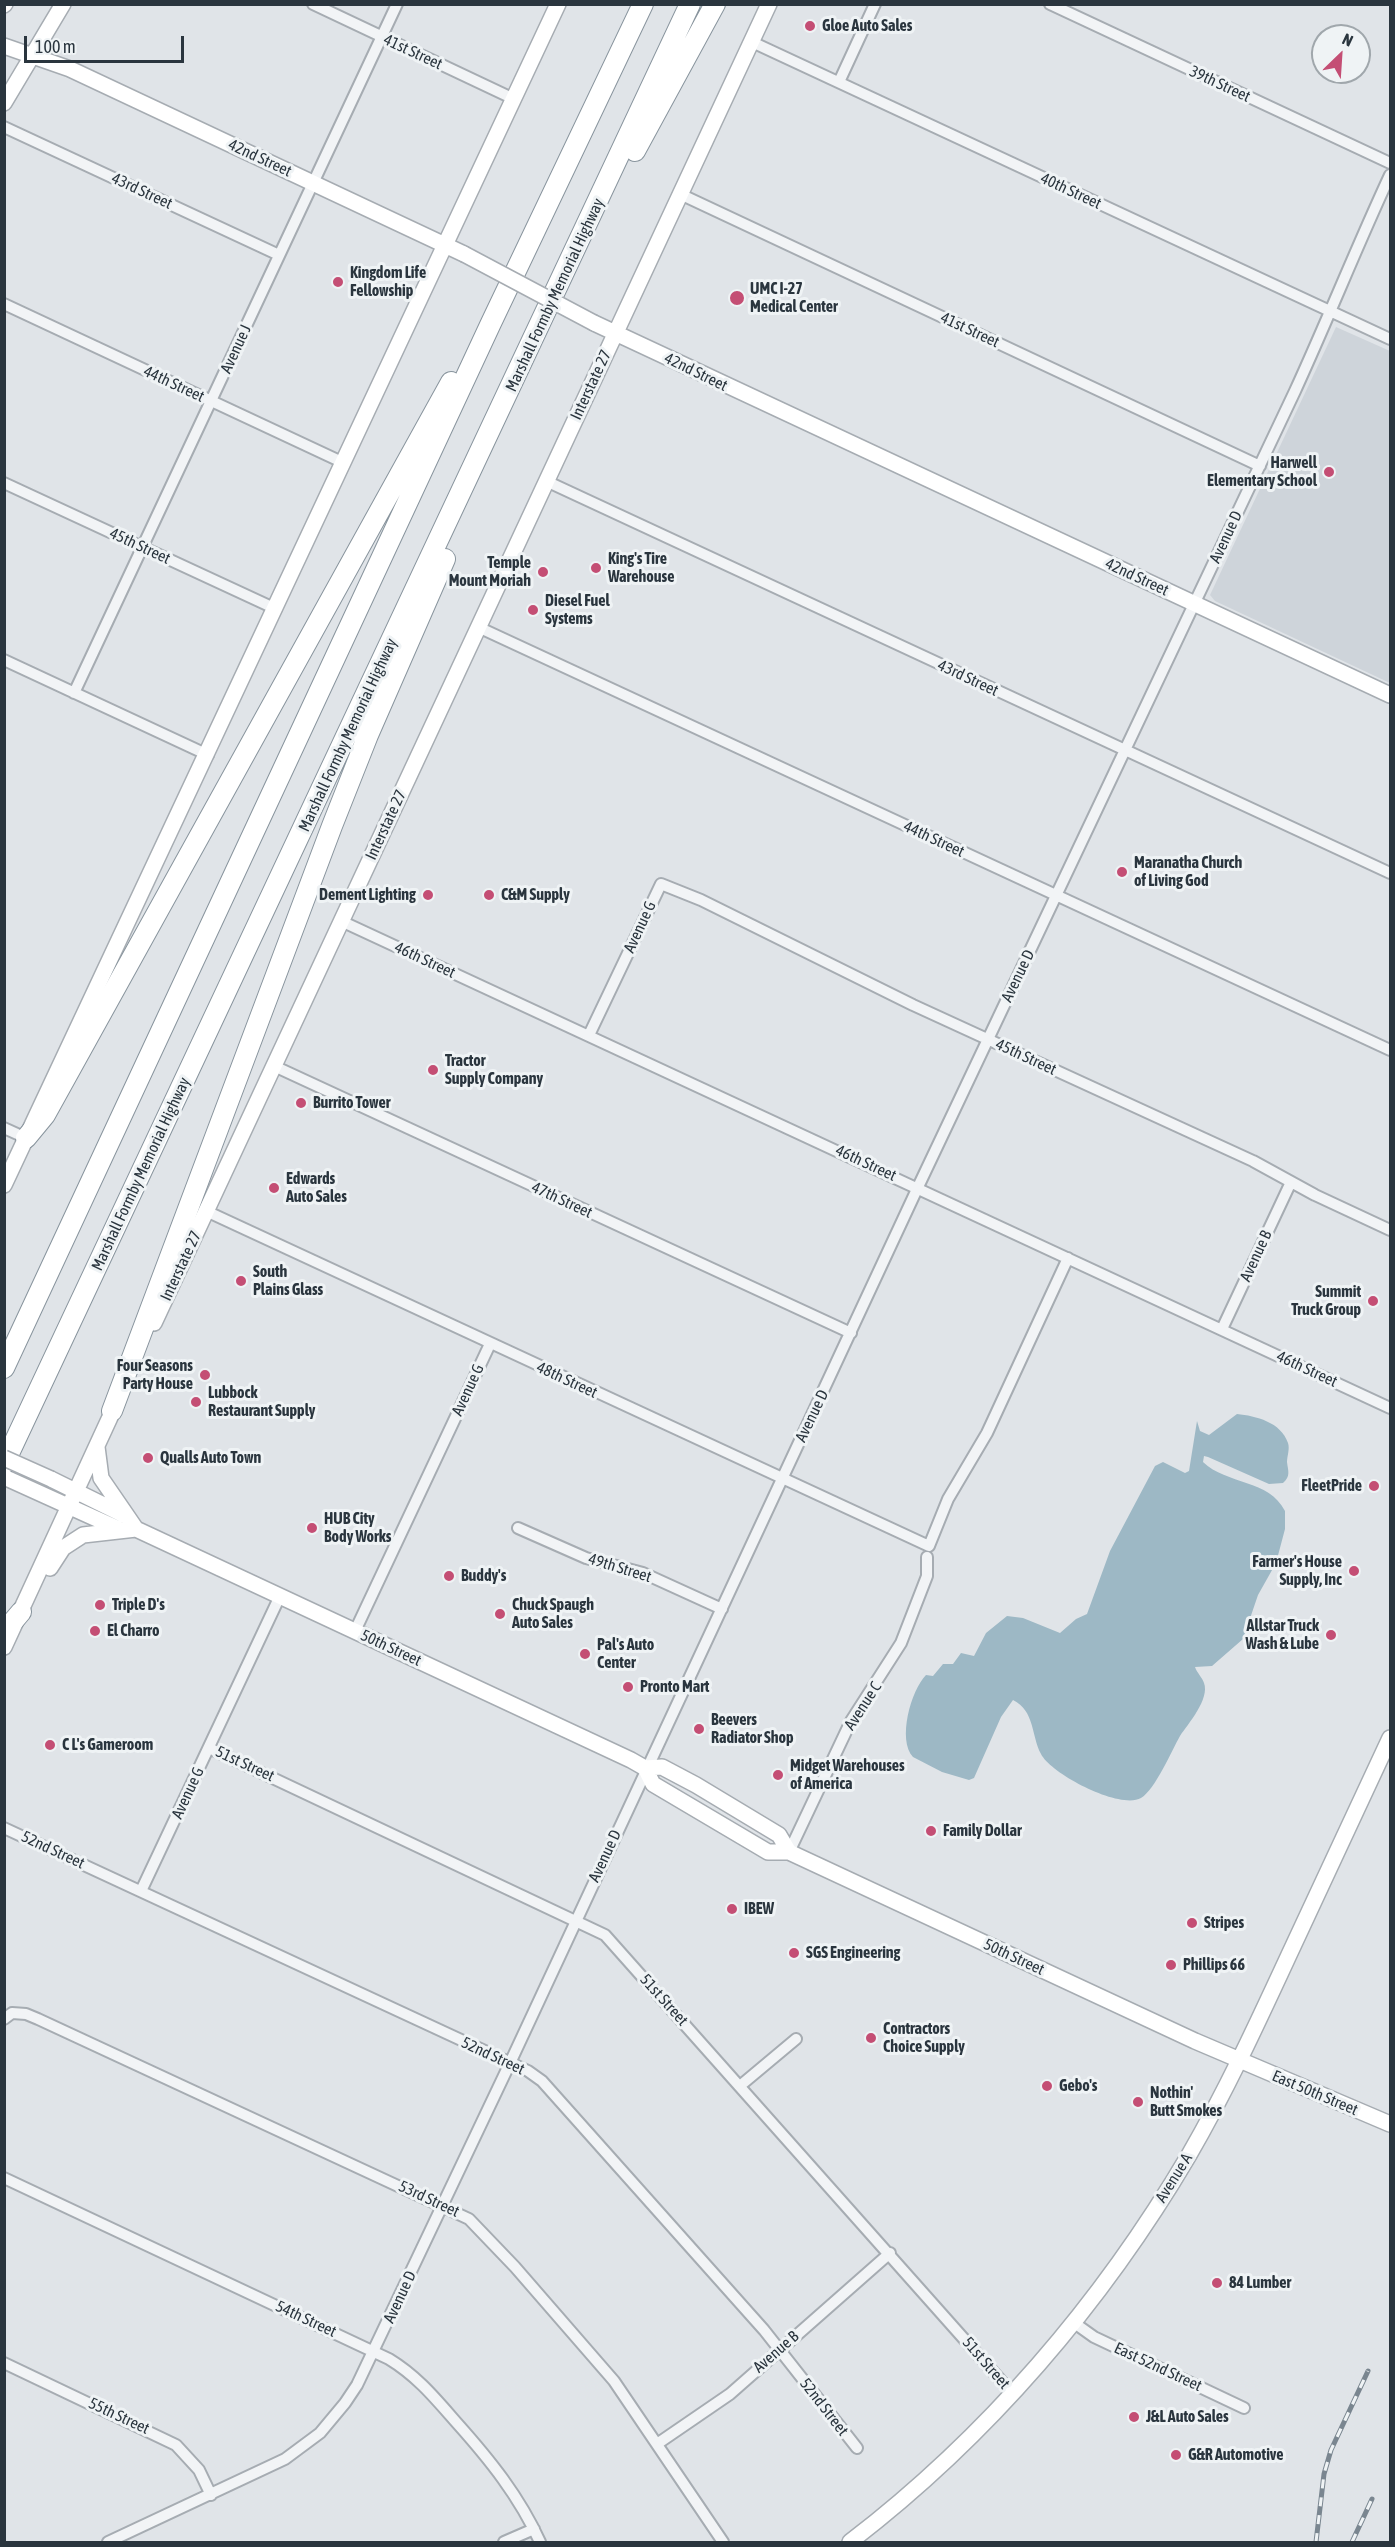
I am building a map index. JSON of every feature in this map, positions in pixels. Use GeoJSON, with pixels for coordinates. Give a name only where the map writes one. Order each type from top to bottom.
{"type":"FeatureCollection","features":[{"type":"Feature","properties":{"kind":"highway"},"geometry":{"type":"LineString","coordinates":[[612,70],[638,4]]}},
{"type":"Feature","properties":{"kind":"highway"},"geometry":{"type":"LineString","coordinates":[[4,1368],[491,323],[643,4]]}},
{"type":"Feature","properties":{"kind":"highway","name":"Marshall Formby Memorial Highway"},"geometry":{"type":"LineString","coordinates":[[4,1464],[532,345],[690,4]]}},
{"type":"Feature","properties":{"kind":"highway"},"geometry":{"type":"LineString","coordinates":[[561,281],[715,4]]}},
{"type":"Feature","properties":{"kind":"highway"},"geometry":{"type":"LineString","coordinates":[[26,1137],[45,1115],[445,392],[491,323]]}},
{"type":"Feature","properties":{"kind":"highway"},"geometry":{"type":"LineString","coordinates":[[112,1411],[332,826],[368,735],[486,463],[532,345]]}},
{"type":"Feature","properties":{"kind":"highway"},"geometry":{"type":"LineString","coordinates":[[4,1353],[44,1285]]}},
{"type":"Feature","properties":{"kind":"highway"},"geometry":{"type":"LineString","coordinates":[[4,1632],[24,1605]]}},
{"type":"Feature","properties":{"kind":"main road"},"geometry":{"type":"LineString","coordinates":[[4,104],[63,4]]}},
{"type":"Feature","properties":{"kind":"main road"},"geometry":{"type":"LineString","coordinates":[[4,1185],[208,755],[558,4]]}},
{"type":"Feature","properties":{"kind":"main road","name":"Interstate 27"},"geometry":{"type":"LineString","coordinates":[[4,1647],[769,4]]}},
{"type":"Feature","properties":{"kind":"main road","name":"42nd Street"},"geometry":{"type":"LineString","coordinates":[[4,46],[33,55],[314,182],[465,254],[615,334],[1390,695]]}},
{"type":"Feature","properties":{"kind":"main road"},"geometry":{"type":"LineString","coordinates":[[24,1605],[67,1544],[83,1535],[130,1526],[101,1478],[98,1444]]}},
{"type":"Feature","properties":{"kind":"main road","name":"50th Street"},"geometry":{"type":"LineString","coordinates":[[4,1458],[76,1491],[130,1526]]}},
{"type":"Feature","properties":{"kind":"main road","name":"50th Street"},"geometry":{"type":"LineString","coordinates":[[4,1478],[69,1507],[130,1526],[588,1739],[645,1768],[662,1767],[779,1835],[789,1852]]}},
{"type":"Feature","properties":{"kind":"main road","name":"Avenue A"},"geometry":{"type":"LineString","coordinates":[[850,2542],[936,2470],[1012,2393],[1073,2322],[1161,2200],[1193,2148],[1239,2061],[1390,1738]]}},
{"type":"Feature","properties":{"kind":"main road","name":"50th Street"},"geometry":{"type":"LineString","coordinates":[[645,1768],[653,1784],[768,1852],[789,1852],[1239,2061]]}},
{"type":"Feature","properties":{"kind":"main road","name":"East 50th Street"},"geometry":{"type":"LineString","coordinates":[[1239,2061],[1390,2124]]}},
{"type":"Feature","properties":{"kind":"street","name":"41st Street"},"geometry":{"type":"LineString","coordinates":[[313,4],[514,99]]}},
{"type":"Feature","properties":{"kind":"street","name":"Avenue J"},"geometry":{"type":"LineString","coordinates":[[74,693],[397,4]]}},
{"type":"Feature","properties":{"kind":"street"},"geometry":{"type":"LineString","coordinates":[[839,82],[875,4]]}},
{"type":"Feature","properties":{"kind":"street","name":"39th Street"},"geometry":{"type":"LineString","coordinates":[[1050,4],[1390,163]]}},
{"type":"Feature","properties":{"kind":"street","name":"40th Street"},"geometry":{"type":"LineString","coordinates":[[752,42],[1390,339]]}},
{"type":"Feature","properties":{"kind":"street","name":"43rd Street"},"geometry":{"type":"LineString","coordinates":[[4,127],[279,255]]}},
{"type":"Feature","properties":{"kind":"street","name":"Avenue D"},"geometry":{"type":"LineString","coordinates":[[108,2542],[285,2459],[320,2433],[345,2403],[374,2352],[645,1768],[1260,466],[1390,175]]}},
{"type":"Feature","properties":{"kind":"street","name":"41st Street"},"geometry":{"type":"LineString","coordinates":[[680,194],[1260,466]]}},
{"type":"Feature","properties":{"kind":"street","name":"44th Street"},"geometry":{"type":"LineString","coordinates":[[4,304],[344,463]]}},
{"type":"Feature","properties":{"kind":"street","name":"43rd Street"},"geometry":{"type":"LineString","coordinates":[[546,481],[1390,873]]}},
{"type":"Feature","properties":{"kind":"street","name":"45th Street"},"geometry":{"type":"LineString","coordinates":[[4,483],[276,609]]}},
{"type":"Feature","properties":{"kind":"street","name":"44th Street"},"geometry":{"type":"LineString","coordinates":[[478,627],[1390,1050]]}},
{"type":"Feature","properties":{"kind":"street"},"geometry":{"type":"LineString","coordinates":[[4,660],[208,755]]}},
{"type":"Feature","properties":{"kind":"street","name":"45th Street"},"geometry":{"type":"LineString","coordinates":[[661,884],[701,900],[988,1039],[1253,1161],[1390,1230]]}},
{"type":"Feature","properties":{"kind":"street","name":"Avenue G"},"geometry":{"type":"LineString","coordinates":[[589,1035],[661,884]]}},
{"type":"Feature","properties":{"kind":"street","name":"46th Street"},"geometry":{"type":"LineString","coordinates":[[341,921],[1390,1408]]}},
{"type":"Feature","properties":{"kind":"street","name":"47th Street"},"geometry":{"type":"LineString","coordinates":[[274,1066],[851,1333]]}},
{"type":"Feature","properties":{"kind":"street"},"geometry":{"type":"LineString","coordinates":[[4,1128],[26,1137]]}},
{"type":"Feature","properties":{"kind":"street","name":"Avenue B"},"geometry":{"type":"LineString","coordinates":[[1222,1329],[1291,1182]]}},
{"type":"Feature","properties":{"kind":"street","name":"48th Street"},"geometry":{"type":"LineString","coordinates":[[206,1212],[781,1480],[928,1552]]}},
{"type":"Feature","properties":{"kind":"street","name":"Avenue C"},"geometry":{"type":"LineString","coordinates":[[789,1852],[851,1721],[901,1643],[927,1576],[928,1552],[948,1499],[987,1433],[1068,1258]]}},
{"type":"Feature","properties":{"kind":"street","name":"Avenue G"},"geometry":{"type":"LineString","coordinates":[[355,1631],[490,1344]]}},
{"type":"Feature","properties":{"kind":"street","name":"49th Street"},"geometry":{"type":"LineString","coordinates":[[518,1528],[586,1558],[643,1573],[722,1609]]}},
{"type":"Feature","properties":{"kind":"street","name":"Avenue G"},"geometry":{"type":"LineString","coordinates":[[141,1891],[280,1596]]}},
{"type":"Feature","properties":{"kind":"street","name":"51st Street"},"geometry":{"type":"LineString","coordinates":[[209,1748],[605,1935],[741,2085],[1012,2393]]}},
{"type":"Feature","properties":{"kind":"street","name":"52nd Street"},"geometry":{"type":"LineString","coordinates":[[4,1828],[510,2063],[542,2080],[779,2350],[857,2448]]}},
{"type":"Feature","properties":{"kind":"street","name":"53rd Street"},"geometry":{"type":"LineString","coordinates":[[8,2016],[26,2014],[38,2019],[470,2219],[600,2363],[723,2542]]}},
{"type":"Feature","properties":{"kind":"street"},"geometry":{"type":"LineString","coordinates":[[741,2085],[796,2039]]}},
{"type":"Feature","properties":{"kind":"street","name":"54th Street"},"geometry":{"type":"LineString","coordinates":[[4,2178],[374,2352],[410,2372],[496,2467],[512,2489],[540,2542]]}},
{"type":"Feature","properties":{"kind":"street","name":"Avenue B"},"geometry":{"type":"LineString","coordinates":[[657,2444],[722,2400],[890,2253]]}},
{"type":"Feature","properties":{"kind":"street","name":"East 52nd Street"},"geometry":{"type":"LineString","coordinates":[[1073,2322],[1094,2337],[1244,2409]]}},
{"type":"Feature","properties":{"kind":"street","name":"55th Street"},"geometry":{"type":"LineString","coordinates":[[4,2363],[176,2445],[199,2470],[211,2495]]}},
{"type":"Feature","properties":{"kind":"street"},"geometry":{"type":"LineString","coordinates":[[504,2542],[534,2529]]}},
{"type":"Feature","properties":{"kind":"shaded area","name":"Harwell Elementary School"},"geometry":{"type":"Polygon","coordinates":[[[1336,327],[1390,351],[1390,683],[1215,601],[1210,595],[1336,327]]]}},
{"type":"Feature","properties":{"kind":"water"},"geometry":{"type":"Polygon","coordinates":[[[1237,1414],[1267,1421],[1285,1436],[1289,1448],[1286,1480],[1283,1483],[1269,1484],[1208,1457],[1204,1456],[1203,1462],[1224,1475],[1269,1493],[1285,1511],[1285,1529],[1276,1563],[1258,1595],[1243,1639],[1212,1666],[1195,1667],[1205,1689],[1201,1704],[1146,1794],[1141,1798],[1131,1800],[1118,1799],[1087,1788],[1058,1771],[1041,1754],[1029,1717],[1025,1710],[1013,1700],[1001,1717],[974,1778],[969,1780],[942,1772],[913,1757],[906,1739],[908,1715],[915,1692],[926,1675],[933,1676],[943,1664],[953,1664],[961,1653],[974,1656],[986,1633],[1007,1616],[1023,1618],[1060,1633],[1076,1619],[1087,1614],[1110,1551],[1155,1466],[1163,1462],[1185,1473],[1189,1471],[1197,1421],[1200,1431],[1209,1435],[1237,1414]]]}},
{"type":"Feature","properties":{"kind":"railway"},"geometry":{"type":"LineString","coordinates":[[1316,2542],[1324,2474],[1331,2450],[1368,2371]]}},
{"type":"Feature","properties":{"kind":"railway"},"geometry":{"type":"LineString","coordinates":[[1352,2542],[1372,2499]]}},
{"type":"Feature","properties":{"kind":"place","name":"Gloe Auto Sales"},"geometry":{"type":"Point","coordinates":[810,26]}},
{"type":"Feature","properties":{"kind":"place","name":"Kingdom Life Fellowship"},"geometry":{"type":"Point","coordinates":[338,282]}},
{"type":"Feature","properties":{"kind":"place","name":"UMC I-27 Medical Center"},"geometry":{"type":"Point","coordinates":[737,298]}},
{"type":"Feature","properties":{"kind":"place","name":"Harwell Elementary School"},"geometry":{"type":"Point","coordinates":[1329,472]}},
{"type":"Feature","properties":{"kind":"place","name":"King's Tire Warehouse"},"geometry":{"type":"Point","coordinates":[596,568]}},
{"type":"Feature","properties":{"kind":"place","name":"Temple Mount Moriah"},"geometry":{"type":"Point","coordinates":[543,572]}},
{"type":"Feature","properties":{"kind":"place","name":"Diesel Fuel Systems"},"geometry":{"type":"Point","coordinates":[533,610]}},
{"type":"Feature","properties":{"kind":"place","name":"Maranatha Church of Living God"},"geometry":{"type":"Point","coordinates":[1122,872]}},
{"type":"Feature","properties":{"kind":"place","name":"Dement Lighting"},"geometry":{"type":"Point","coordinates":[428,895]}},
{"type":"Feature","properties":{"kind":"place","name":"C&M Supply"},"geometry":{"type":"Point","coordinates":[489,895]}},
{"type":"Feature","properties":{"kind":"place","name":"Tractor Supply Company"},"geometry":{"type":"Point","coordinates":[433,1070]}},
{"type":"Feature","properties":{"kind":"place","name":"Burrito Tower"},"geometry":{"type":"Point","coordinates":[301,1103]}},
{"type":"Feature","properties":{"kind":"place","name":"Edwards Auto Sales"},"geometry":{"type":"Point","coordinates":[274,1188]}},
{"type":"Feature","properties":{"kind":"place","name":"South Plains Glass"},"geometry":{"type":"Point","coordinates":[241,1281]}},
{"type":"Feature","properties":{"kind":"place","name":"Summit Truck Group"},"geometry":{"type":"Point","coordinates":[1373,1301]}},
{"type":"Feature","properties":{"kind":"place","name":"Four Seasons Party House"},"geometry":{"type":"Point","coordinates":[205,1375]}},
{"type":"Feature","properties":{"kind":"place","name":"Lubbock Restaurant Supply"},"geometry":{"type":"Point","coordinates":[196,1402]}},
{"type":"Feature","properties":{"kind":"place","name":"Qualls Auto Town"},"geometry":{"type":"Point","coordinates":[148,1458]}},
{"type":"Feature","properties":{"kind":"place","name":"FleetPride"},"geometry":{"type":"Point","coordinates":[1374,1486]}},
{"type":"Feature","properties":{"kind":"place","name":"HUB City Body Works"},"geometry":{"type":"Point","coordinates":[312,1528]}},
{"type":"Feature","properties":{"kind":"place","name":"Farmer's House Supply, Inc"},"geometry":{"type":"Point","coordinates":[1354,1571]}},
{"type":"Feature","properties":{"kind":"place","name":"Buddy's"},"geometry":{"type":"Point","coordinates":[449,1576]}},
{"type":"Feature","properties":{"kind":"place","name":"Triple D's"},"geometry":{"type":"Point","coordinates":[100,1605]}},
{"type":"Feature","properties":{"kind":"place","name":"Chuck Spaugh Auto Sales"},"geometry":{"type":"Point","coordinates":[500,1614]}},
{"type":"Feature","properties":{"kind":"place","name":"El Charro"},"geometry":{"type":"Point","coordinates":[95,1631]}},
{"type":"Feature","properties":{"kind":"place","name":"Allstar Truck Wash & Lube"},"geometry":{"type":"Point","coordinates":[1331,1635]}},
{"type":"Feature","properties":{"kind":"place","name":"Pal's Auto Center"},"geometry":{"type":"Point","coordinates":[585,1654]}},
{"type":"Feature","properties":{"kind":"place","name":"Pronto Mart"},"geometry":{"type":"Point","coordinates":[628,1687]}},
{"type":"Feature","properties":{"kind":"place","name":"Beevers Radiator Shop"},"geometry":{"type":"Point","coordinates":[699,1729]}},
{"type":"Feature","properties":{"kind":"place","name":"C L's Gameroom"},"geometry":{"type":"Point","coordinates":[50,1745]}},
{"type":"Feature","properties":{"kind":"place","name":"Midget Warehouses of America"},"geometry":{"type":"Point","coordinates":[778,1775]}},
{"type":"Feature","properties":{"kind":"place","name":"Family Dollar"},"geometry":{"type":"Point","coordinates":[931,1831]}},
{"type":"Feature","properties":{"kind":"place","name":"IBEW"},"geometry":{"type":"Point","coordinates":[732,1909]}},
{"type":"Feature","properties":{"kind":"place","name":"Stripes"},"geometry":{"type":"Point","coordinates":[1192,1923]}},
{"type":"Feature","properties":{"kind":"place","name":"SGS Engineering"},"geometry":{"type":"Point","coordinates":[794,1953]}},
{"type":"Feature","properties":{"kind":"place","name":"Phillips 66"},"geometry":{"type":"Point","coordinates":[1171,1965]}},
{"type":"Feature","properties":{"kind":"place","name":"Contractors Choice Supply"},"geometry":{"type":"Point","coordinates":[871,2038]}},
{"type":"Feature","properties":{"kind":"place","name":"Gebo's"},"geometry":{"type":"Point","coordinates":[1047,2086]}},
{"type":"Feature","properties":{"kind":"place","name":"Nothin' Butt Smokes"},"geometry":{"type":"Point","coordinates":[1138,2102]}},
{"type":"Feature","properties":{"kind":"place","name":"84 Lumber"},"geometry":{"type":"Point","coordinates":[1217,2283]}},
{"type":"Feature","properties":{"kind":"place","name":"J&L Auto Sales"},"geometry":{"type":"Point","coordinates":[1134,2417]}},
{"type":"Feature","properties":{"kind":"place","name":"G&R Automotive"},"geometry":{"type":"Point","coordinates":[1176,2455]}}]}
